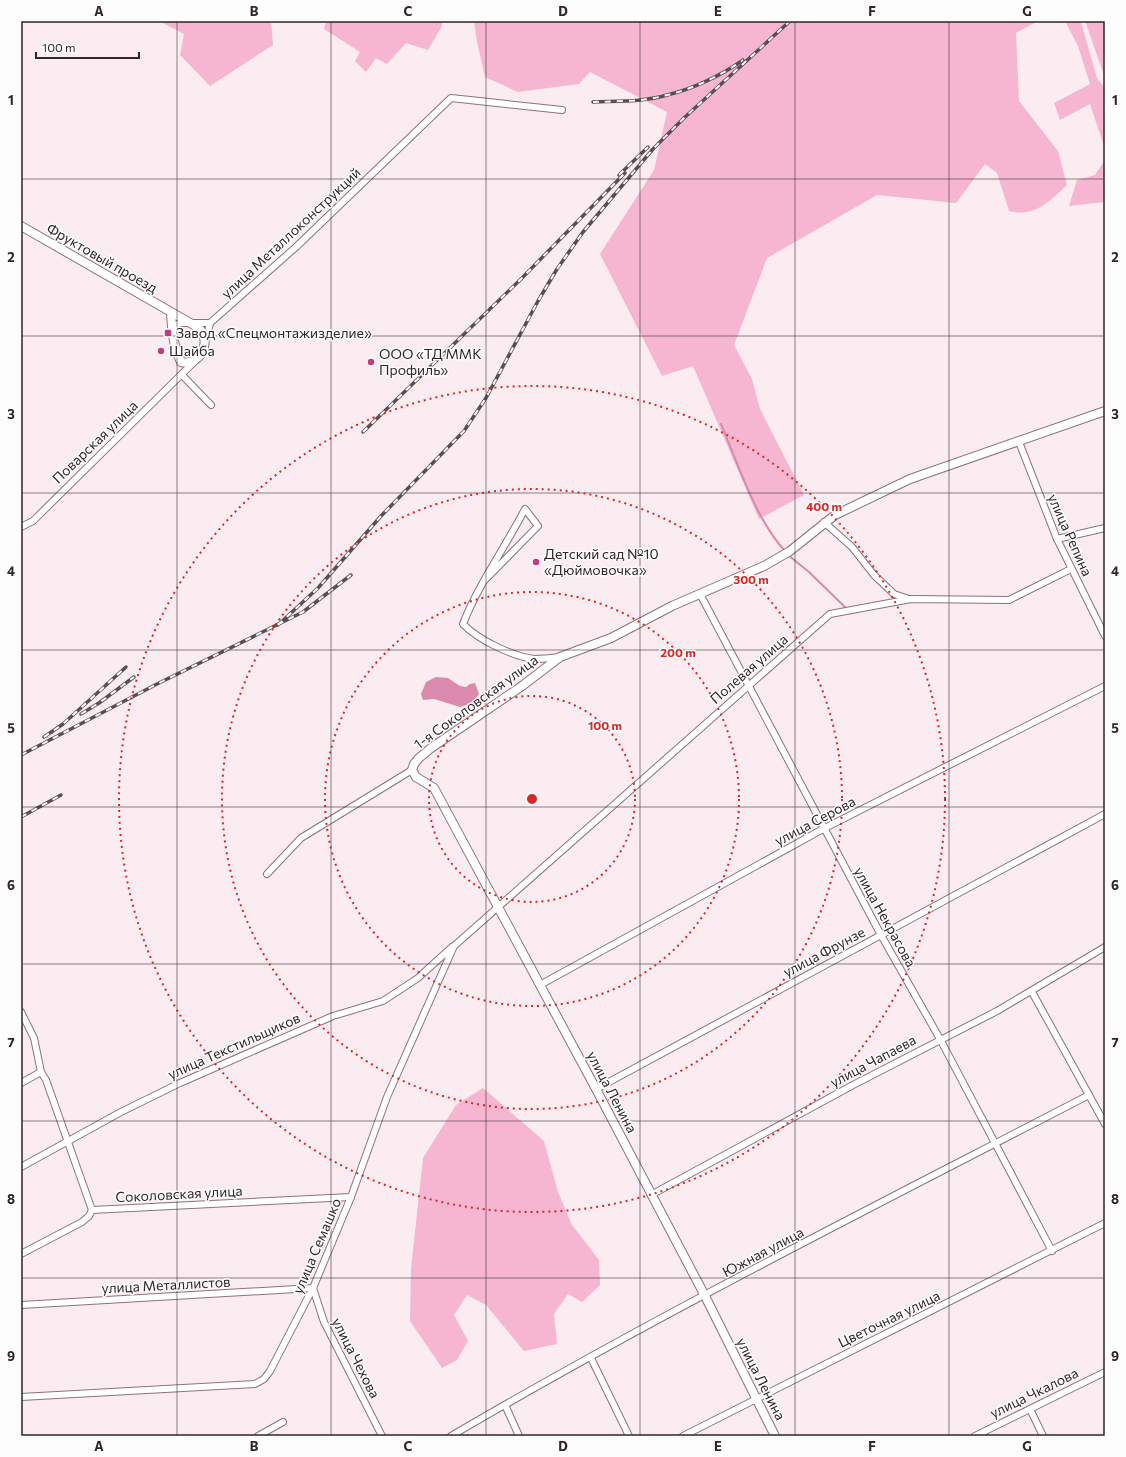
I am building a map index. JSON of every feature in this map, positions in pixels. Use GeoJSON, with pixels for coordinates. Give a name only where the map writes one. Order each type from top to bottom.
{"type":"FeatureCollection","features":[{"type":"Feature","properties":{"kind":"street","name":"улица Металлоконструкций"},"geometry":{"type":"LineString","coordinates":[[210,323],[389,159],[451,98],[562,110]]}},
{"type":"Feature","properties":{"kind":"street","name":"Фруктовый проезд"},"geometry":{"type":"LineString","coordinates":[[21,226],[192,323]]}},
{"type":"Feature","properties":{"kind":"street"},"geometry":{"type":"LineString","coordinates":[[171,312],[174,347],[181,362],[184,374],[211,405]]}},
{"type":"Feature","properties":{"kind":"street"},"geometry":{"type":"LineString","coordinates":[[172,327],[180,323],[210,323],[204,348],[196,360],[190,363],[181,362]]}},
{"type":"Feature","properties":{"kind":"street"},"geometry":{"type":"LineString","coordinates":[[192,323],[203,333],[206,340]]}},
{"type":"Feature","properties":{"kind":"street","name":"Поварская улица"},"geometry":{"type":"LineString","coordinates":[[21,527],[32,521],[184,374],[196,360]]}},
{"type":"Feature","properties":{"kind":"street","name":"1-я Соколовская улица"},"geometry":{"type":"LineString","coordinates":[[267,874],[302,838],[412,770],[414,764],[419,758],[431,748],[522,686],[560,657],[611,638],[672,606],[764,566],[787,552],[835,514],[910,479],[1105,411]]}},
{"type":"Feature","properties":{"kind":"street","name":"улица Репина"},"geometry":{"type":"LineString","coordinates":[[1019,442],[1057,539],[1105,636]]}},
{"type":"Feature","properties":{"kind":"street"},"geometry":{"type":"LineString","coordinates":[[484,581],[538,526],[525,509],[511,536],[484,581],[469,608],[463,624],[471,633],[518,656],[536,659],[560,657]]}},
{"type":"Feature","properties":{"kind":"street"},"geometry":{"type":"LineString","coordinates":[[824,522],[852,548],[874,575],[894,594],[911,599]]}},
{"type":"Feature","properties":{"kind":"street"},"geometry":{"type":"LineString","coordinates":[[1057,539],[1105,528]]}},
{"type":"Feature","properties":{"kind":"street","name":"Полевая улица"},"geometry":{"type":"LineString","coordinates":[[498,908],[830,614],[911,599],[1009,600],[1073,573]]}},
{"type":"Feature","properties":{"kind":"street","name":"улица Некрасова"},"geometry":{"type":"LineString","coordinates":[[700,594],[823,829],[880,935],[940,1039],[994,1144],[1052,1251]]}},
{"type":"Feature","properties":{"kind":"street","name":"улица Серова"},"geometry":{"type":"LineString","coordinates":[[540,984],[823,829],[1105,686]]}},
{"type":"Feature","properties":{"kind":"street","name":"улица Ленина"},"geometry":{"type":"LineString","coordinates":[[412,770],[416,777],[434,788],[540,984],[705,1296],[775,1436]]}},
{"type":"Feature","properties":{"kind":"street","name":"улица Фрунзе"},"geometry":{"type":"LineString","coordinates":[[596,1089],[1105,814]]}},
{"type":"Feature","properties":{"kind":"street","name":"улица Семашко"},"geometry":{"type":"LineString","coordinates":[[21,1397],[255,1384],[264,1379],[270,1371],[313,1288],[351,1197],[387,1097],[454,946],[498,908]]}},
{"type":"Feature","properties":{"kind":"street","name":"улица Текстильщиков"},"geometry":{"type":"LineString","coordinates":[[21,1167],[121,1112],[249,1052],[333,1016],[383,1001],[418,978],[454,946]]}},
{"type":"Feature","properties":{"kind":"street","name":"улица Чапаева"},"geometry":{"type":"LineString","coordinates":[[651,1195],[940,1039],[1032,992],[1105,947]]}},
{"type":"Feature","properties":{"kind":"street"},"geometry":{"type":"LineString","coordinates":[[1032,992],[1105,1124]]}},
{"type":"Feature","properties":{"kind":"street"},"geometry":{"type":"LineString","coordinates":[[21,1012],[34,1038],[40,1072],[46,1080],[92,1210],[89,1216],[82,1222],[21,1254]]}},
{"type":"Feature","properties":{"kind":"street"},"geometry":{"type":"LineString","coordinates":[[21,1082],[40,1072]]}},
{"type":"Feature","properties":{"kind":"street","name":"Южная улица"},"geometry":{"type":"LineString","coordinates":[[451,1436],[504,1405],[705,1296],[1089,1095]]}},
{"type":"Feature","properties":{"kind":"street","name":"Соколовская улица"},"geometry":{"type":"LineString","coordinates":[[92,1210],[351,1197]]}},
{"type":"Feature","properties":{"kind":"street","name":"Цветочная улица"},"geometry":{"type":"LineString","coordinates":[[683,1436],[1105,1223]]}},
{"type":"Feature","properties":{"kind":"street","name":"улица Металлистов"},"geometry":{"type":"LineString","coordinates":[[21,1305],[313,1288]]}},
{"type":"Feature","properties":{"kind":"street","name":"улица Чехова"},"geometry":{"type":"LineString","coordinates":[[313,1288],[324,1322],[382,1436]]}},
{"type":"Feature","properties":{"kind":"street"},"geometry":{"type":"LineString","coordinates":[[591,1358],[629,1436]]}},
{"type":"Feature","properties":{"kind":"street","name":"улица Чкалова"},"geometry":{"type":"LineString","coordinates":[[974,1436],[1105,1372]]}},
{"type":"Feature","properties":{"kind":"street"},"geometry":{"type":"LineString","coordinates":[[504,1405],[519,1436]]}},
{"type":"Feature","properties":{"kind":"street"},"geometry":{"type":"LineString","coordinates":[[1030,1409],[1043,1436]]}},
{"type":"Feature","properties":{"kind":"street"},"geometry":{"type":"LineString","coordinates":[[258,1436],[283,1422]]}},
{"type":"Feature","properties":{"kind":"shaded area"},"geometry":{"type":"Polygon","coordinates":[[[159,21],[271,21],[273,45],[210,86],[180,55],[184,34],[159,21]]]}},
{"type":"Feature","properties":{"kind":"shaded area"},"geometry":{"type":"Polygon","coordinates":[[[326,21],[442,21],[442,26],[428,50],[406,43],[387,64],[376,58],[366,72],[355,61],[360,52],[324,29],[326,21]]]}},
{"type":"Feature","properties":{"kind":"shaded area"},"geometry":{"type":"Polygon","coordinates":[[[474,21],[1038,21],[1016,33],[1019,101],[1058,151],[1067,185],[1041,207],[1018,213],[1009,211],[997,173],[985,164],[956,203],[877,195],[767,258],[734,345],[752,379],[760,409],[804,495],[759,519],[693,366],[662,376],[600,254],[654,170],[667,112],[590,72],[579,84],[518,92],[485,77],[474,21]]]}},
{"type":"Feature","properties":{"kind":"shaded area"},"geometry":{"type":"Polygon","coordinates":[[[1065,21],[1081,22],[1097,78],[1105,88],[1105,149],[1090,104],[1060,120],[1054,103],[1090,84],[1078,46],[1065,21]]]}},
{"type":"Feature","properties":{"kind":"shaded area"},"geometry":{"type":"Polygon","coordinates":[[[1085,21],[1105,21],[1105,78],[1085,21]]]}},
{"type":"Feature","properties":{"kind":"shaded area"},"geometry":{"type":"Polygon","coordinates":[[[1105,160],[1105,202],[1069,206],[1077,180],[1095,175],[1105,160]]]}},
{"type":"Feature","properties":{"kind":"shaded area"},"geometry":{"type":"Polygon","coordinates":[[[436,677],[448,678],[460,686],[466,687],[475,683],[479,694],[473,703],[460,707],[434,699],[423,700],[421,694],[426,682],[436,677]]]}},
{"type":"Feature","properties":{"kind":"shaded area"},"geometry":{"type":"Polygon","coordinates":[[[483,1088],[544,1141],[558,1192],[572,1225],[599,1260],[600,1285],[582,1302],[568,1294],[554,1314],[557,1344],[524,1351],[486,1305],[467,1295],[454,1315],[468,1341],[457,1360],[442,1368],[410,1321],[411,1268],[423,1158],[456,1105],[483,1088]]]}},
{"type":"Feature","properties":{"kind":"waterway"},"geometry":{"type":"LineString","coordinates":[[721,424],[756,508],[765,524],[785,551]]}},
{"type":"Feature","properties":{"kind":"waterway"},"geometry":{"type":"LineString","coordinates":[[788,555],[809,572],[848,610]]}},
{"type":"Feature","properties":{"kind":"railway"},"geometry":{"type":"LineString","coordinates":[[278,625],[318,588],[381,516],[464,431],[486,398],[538,301],[557,269],[583,232],[653,149],[684,118],[790,21]]}},
{"type":"Feature","properties":{"kind":"railway"},"geometry":{"type":"LineString","coordinates":[[593,102],[640,100],[677,92],[707,81],[743,60]]}},
{"type":"Feature","properties":{"kind":"railway"},"geometry":{"type":"LineString","coordinates":[[619,175],[648,147]]}},
{"type":"Feature","properties":{"kind":"railway"},"geometry":{"type":"LineString","coordinates":[[363,432],[521,279],[625,173]]}},
{"type":"Feature","properties":{"kind":"railway"},"geometry":{"type":"LineString","coordinates":[[21,755],[157,684],[303,612],[351,575]]}},
{"type":"Feature","properties":{"kind":"railway"},"geometry":{"type":"LineString","coordinates":[[44,737],[63,724],[126,667]]}},
{"type":"Feature","properties":{"kind":"railway"},"geometry":{"type":"LineString","coordinates":[[81,714],[99,703],[134,677]]}},
{"type":"Feature","properties":{"kind":"railway"},"geometry":{"type":"LineString","coordinates":[[21,817],[61,795]]}},
{"type":"Feature","properties":{"kind":"place","name":"Завод «Спецмонтажизделие»"},"geometry":{"type":"Point","coordinates":[168,333]}},
{"type":"Feature","properties":{"kind":"place","name":"Шайба"},"geometry":{"type":"Point","coordinates":[161,351]}},
{"type":"Feature","properties":{"kind":"place","name":"ООО «ТД ММК Профиль»"},"geometry":{"type":"Point","coordinates":[371,362]}},
{"type":"Feature","properties":{"kind":"place","name":"Детский сад №10 «Дюймовочка»"},"geometry":{"type":"Point","coordinates":[536,562]}}]}
